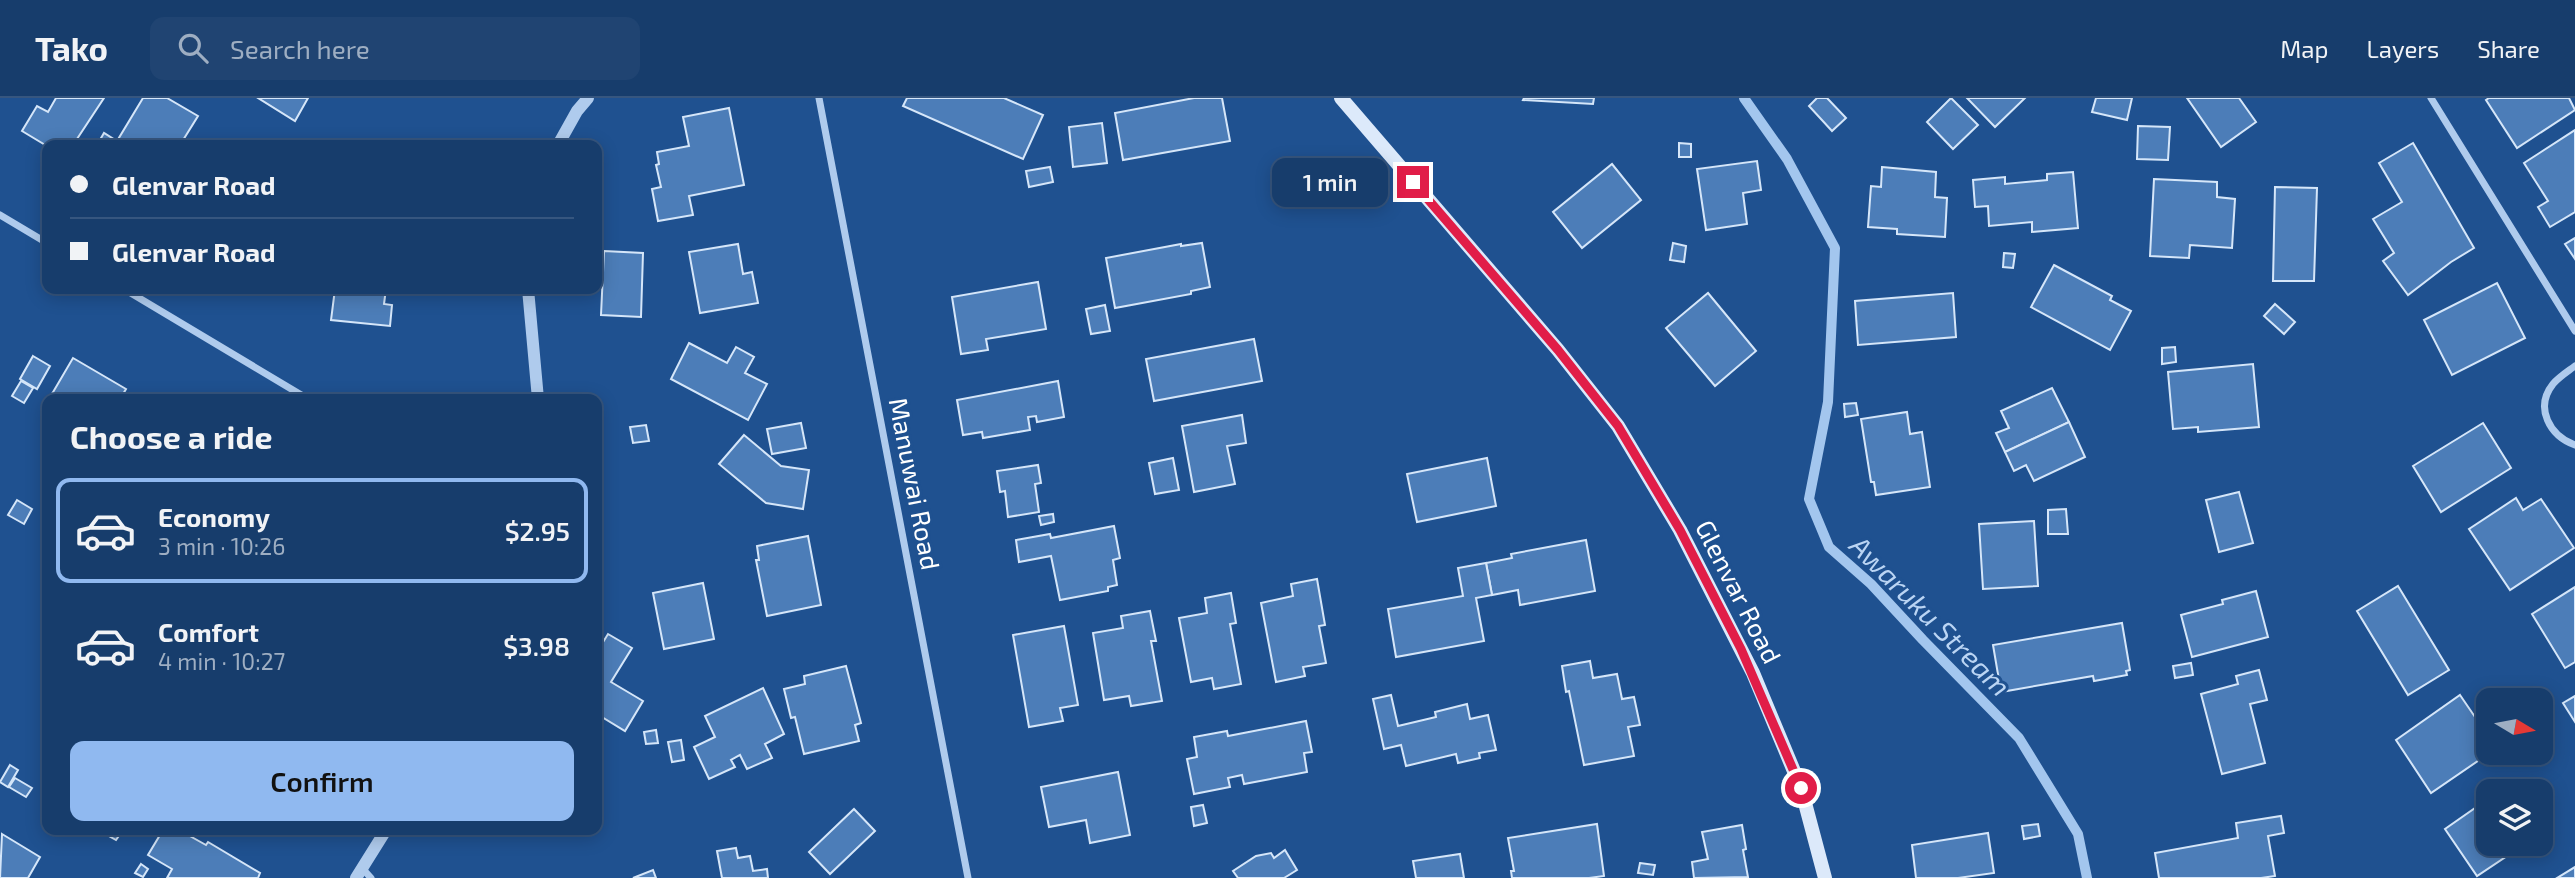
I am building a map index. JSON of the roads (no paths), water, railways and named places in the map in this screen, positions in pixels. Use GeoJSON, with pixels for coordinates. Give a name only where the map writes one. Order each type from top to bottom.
{"type":"FeatureCollection","features":[{"type":"Feature","properties":{"kind":"main road","name":"Glenvar Road"},"geometry":{"type":"LineString","coordinates":[[1341,98],[1558,350],[1618,426],[1680,530],[1753,673],[1801,788],[1825,878]]}},
{"type":"Feature","properties":{"kind":"street"},"geometry":{"type":"LineString","coordinates":[[561,140],[577,111],[588,98]]}},
{"type":"Feature","properties":{"kind":"street","name":"Manuwai Road"},"geometry":{"type":"LineString","coordinates":[[819,98],[968,878]]}},
{"type":"Feature","properties":{"kind":"street"},"geometry":{"type":"LineString","coordinates":[[2431,98],[2575,331]]}},
{"type":"Feature","properties":{"kind":"street"},"geometry":{"type":"LineString","coordinates":[[0,215],[42,240]]}},
{"type":"Feature","properties":{"kind":"street"},"geometry":{"type":"LineString","coordinates":[[132,294],[300,394]]}},
{"type":"Feature","properties":{"kind":"street"},"geometry":{"type":"LineString","coordinates":[[528,294],[538,394]]}},
{"type":"Feature","properties":{"kind":"street"},"geometry":{"type":"LineString","coordinates":[[2575,366],[2552,385],[2544,408],[2553,431],[2562,440],[2575,445]]}},
{"type":"Feature","properties":{"kind":"street"},"geometry":{"type":"LineString","coordinates":[[363,875],[383,835]]}},
{"type":"Feature","properties":{"kind":"waterway","name":"Awaruku Stream"},"geometry":{"type":"LineString","coordinates":[[1744,98],[1787,159],[1835,248],[1828,402],[1809,499],[1829,547],[1871,584],[2019,738],[2078,834],[2087,878]]}}]}
